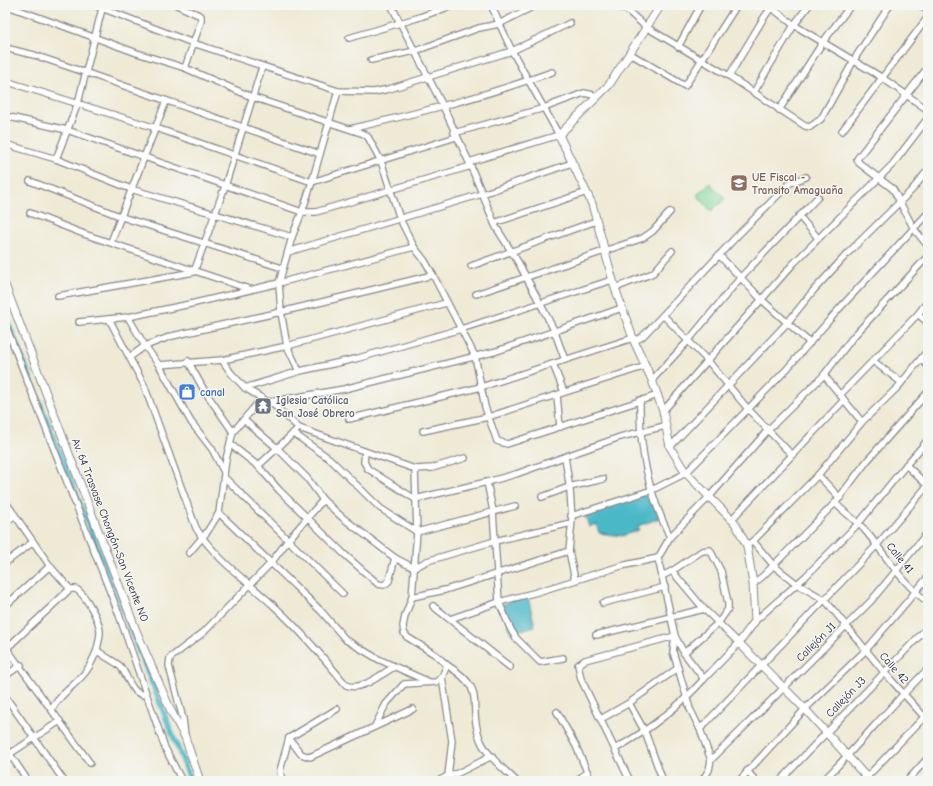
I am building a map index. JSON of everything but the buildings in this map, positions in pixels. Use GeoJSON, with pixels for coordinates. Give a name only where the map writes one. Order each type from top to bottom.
{"type":"FeatureCollection","features":[{"type":"Feature","properties":{"kind":"street"},"geometry":{"type":"LineString","coordinates":[[5,5],[156,60],[185,68],[252,97],[368,137],[381,161],[400,219],[414,248],[425,261],[433,275],[446,303],[475,356],[488,417],[497,441],[507,444],[658,395]]}},
{"type":"Feature","properties":{"kind":"street"},"geometry":{"type":"LineString","coordinates":[[94,5],[103,7],[193,43],[338,91],[382,91],[429,78],[512,51],[570,23]]}},
{"type":"Feature","properties":{"kind":"street"},"geometry":{"type":"LineString","coordinates":[[177,5],[201,16],[201,21],[185,68]]}},
{"type":"Feature","properties":{"kind":"street"},"geometry":{"type":"LineString","coordinates":[[392,5],[443,106],[455,135],[470,164],[494,223],[540,303],[565,360]]}},
{"type":"Feature","properties":{"kind":"street"},"geometry":{"type":"LineString","coordinates":[[349,38],[454,5]]}},
{"type":"Feature","properties":{"kind":"street"},"geometry":{"type":"LineString","coordinates":[[491,5],[512,51],[559,135],[587,192],[612,280],[634,339],[658,395],[663,411],[670,448],[686,474],[732,519],[750,544],[797,584],[825,600]]}},
{"type":"Feature","properties":{"kind":"street"},"geometry":{"type":"LineString","coordinates":[[371,60],[415,51],[479,28],[499,24],[536,5]]}},
{"type":"Feature","properties":{"kind":"street"},"geometry":{"type":"LineString","coordinates":[[616,5],[627,8],[646,27],[729,76],[806,126],[814,125],[827,111],[854,60],[890,5]]}},
{"type":"Feature","properties":{"kind":"street"},"geometry":{"type":"LineString","coordinates":[[5,116],[67,130],[302,212],[316,212],[391,190],[559,135],[609,85],[661,5]]}},
{"type":"Feature","properties":{"kind":"street"},"geometry":{"type":"LineString","coordinates":[[678,47],[701,5]]}},
{"type":"Feature","properties":{"kind":"street"},"geometry":{"type":"LineString","coordinates":[[629,53],[685,86],[737,5]]}},
{"type":"Feature","properties":{"kind":"street"},"geometry":{"type":"LineString","coordinates":[[754,92],[794,25],[809,5]]}},
{"type":"Feature","properties":{"kind":"street"},"geometry":{"type":"LineString","coordinates":[[780,110],[823,42],[851,5]]}},
{"type":"Feature","properties":{"kind":"street"},"geometry":{"type":"LineString","coordinates":[[920,5],[928,11]]}},
{"type":"Feature","properties":{"kind":"street"},"geometry":{"type":"LineString","coordinates":[[729,76],[771,6],[794,25],[881,77],[928,110]]}},
{"type":"Feature","properties":{"kind":"street"},"geometry":{"type":"LineString","coordinates":[[56,159],[78,103],[103,7]]}},
{"type":"Feature","properties":{"kind":"street"},"geometry":{"type":"LineString","coordinates":[[842,131],[881,77],[928,17]]}},
{"type":"Feature","properties":{"kind":"street"},"geometry":{"type":"LineString","coordinates":[[5,48],[34,55],[320,154]]}},
{"type":"Feature","properties":{"kind":"street"},"geometry":{"type":"LineString","coordinates":[[194,272],[213,214],[225,186],[262,67]]}},
{"type":"Feature","properties":{"kind":"street"},"geometry":{"type":"LineString","coordinates":[[928,67],[857,159],[859,163],[893,189],[914,229],[928,246]]}},
{"type":"Feature","properties":{"kind":"street"},"geometry":{"type":"LineString","coordinates":[[349,130],[443,106],[528,81],[552,72]]}},
{"type":"Feature","properties":{"kind":"street"},"geometry":{"type":"LineString","coordinates":[[5,81],[156,128],[312,182],[543,108],[584,93],[598,96]]}},
{"type":"Feature","properties":{"kind":"street"},"geometry":{"type":"LineString","coordinates":[[299,371],[287,346],[281,312],[279,283],[292,237],[312,182],[338,91]]}},
{"type":"Feature","properties":{"kind":"street"},"geometry":{"type":"LineString","coordinates":[[111,242],[166,101]]}},
{"type":"Feature","properties":{"kind":"street"},"geometry":{"type":"LineString","coordinates":[[663,411],[818,238],[879,179],[906,148],[928,118]]}},
{"type":"Feature","properties":{"kind":"street"},"geometry":{"type":"LineString","coordinates":[[5,144],[56,159],[131,189],[292,237]]}},
{"type":"Feature","properties":{"kind":"street"},"geometry":{"type":"LineString","coordinates":[[288,252],[482,194],[572,163]]}},
{"type":"Feature","properties":{"kind":"street"},"geometry":{"type":"LineString","coordinates":[[670,448],[788,322],[813,291],[848,253],[900,201],[928,170]]}},
{"type":"Feature","properties":{"kind":"street"},"geometry":{"type":"LineString","coordinates":[[349,419],[482,387],[642,337],[719,255],[790,183],[806,177]]}},
{"type":"Feature","properties":{"kind":"street"},"geometry":{"type":"LineString","coordinates":[[30,181],[122,217],[282,268]]}},
{"type":"Feature","properties":{"kind":"street"},"geometry":{"type":"LineString","coordinates":[[494,223],[587,192]]}},
{"type":"Feature","properties":{"kind":"street"},"geometry":{"type":"LineString","coordinates":[[652,380],[741,277],[818,196]]}},
{"type":"Feature","properties":{"kind":"street"},"geometry":{"type":"LineString","coordinates":[[476,294],[643,238],[654,231],[670,212]]}},
{"type":"Feature","properties":{"kind":"street"},"geometry":{"type":"LineString","coordinates":[[30,213],[194,272],[250,290]]}},
{"type":"Feature","properties":{"kind":"street"},"geometry":{"type":"LineString","coordinates":[[571,516],[652,490],[686,474],[810,343],[839,309],[928,213]]}},
{"type":"Feature","properties":{"kind":"street"},"geometry":{"type":"LineString","coordinates":[[799,216],[818,238]]}},
{"type":"Feature","properties":{"kind":"street"},"geometry":{"type":"LineString","coordinates":[[471,266],[596,221]]}},
{"type":"Feature","properties":{"kind":"street"},"geometry":{"type":"LineString","coordinates":[[79,322],[128,317],[250,290],[414,248]]}},
{"type":"Feature","properties":{"kind":"street"},"geometry":{"type":"LineString","coordinates":[[615,288],[652,274],[672,251]]}},
{"type":"Feature","properties":{"kind":"street"},"geometry":{"type":"LineString","coordinates":[[719,255],[762,300],[810,343]]}},
{"type":"Feature","properties":{"kind":"street"},"geometry":{"type":"LineString","coordinates":[[704,679],[684,653],[675,636],[658,558],[670,537],[710,496],[768,430],[824,375],[853,337],[928,256]]}},
{"type":"Feature","properties":{"kind":"street"},"geometry":{"type":"LineString","coordinates":[[58,296],[194,272]]}},
{"type":"Feature","properties":{"kind":"street"},"geometry":{"type":"LineString","coordinates":[[130,357],[145,346],[172,336],[281,312],[433,275]]}},
{"type":"Feature","properties":{"kind":"street"},"geometry":{"type":"LineString","coordinates":[[245,388],[299,371],[355,359],[461,329],[612,280]]}},
{"type":"Feature","properties":{"kind":"street","name":"Av. 64 Trasvase Chongón-San Vicente NO"},"geometry":{"type":"LineString","coordinates":[[5,285],[137,632],[171,711],[185,738],[200,781]]}},
{"type":"Feature","properties":{"kind":"street"},"geometry":{"type":"LineString","coordinates":[[732,519],[842,398],[873,361],[918,314],[928,301]]}},
{"type":"Feature","properties":{"kind":"street"},"geometry":{"type":"LineString","coordinates":[[159,365],[188,361],[222,360],[287,346],[446,303]]}},
{"type":"Feature","properties":{"kind":"street"},"geometry":{"type":"LineString","coordinates":[[269,402],[344,389],[475,356],[554,332],[622,308]]}},
{"type":"Feature","properties":{"kind":"street"},"geometry":{"type":"LineString","coordinates":[[918,314],[928,323]]}},
{"type":"Feature","properties":{"kind":"street"},"geometry":{"type":"LineString","coordinates":[[663,316],[708,361],[748,409],[791,454]]}},
{"type":"Feature","properties":{"kind":"street"},"geometry":{"type":"LineString","coordinates":[[128,317],[145,346],[159,365],[191,422],[212,449],[224,475],[343,594]]}},
{"type":"Feature","properties":{"kind":"street"},"geometry":{"type":"LineString","coordinates":[[109,319],[144,385],[196,528],[202,538],[248,585],[274,606],[346,685],[352,688],[359,687],[394,667]]}},
{"type":"Feature","properties":{"kind":"street"},"geometry":{"type":"LineString","coordinates":[[5,324],[118,612],[165,748],[182,781]]}},
{"type":"Feature","properties":{"kind":"street"},"geometry":{"type":"LineString","coordinates":[[755,621],[750,544],[818,475],[862,422],[902,382],[928,350]]}},
{"type":"Feature","properties":{"kind":"street"},"geometry":{"type":"LineString","coordinates":[[921,359],[928,366]]}},
{"type":"Feature","properties":{"kind":"street"},"geometry":{"type":"LineString","coordinates":[[222,360],[231,373],[245,388],[269,402],[299,428],[415,469],[432,468],[465,458]]}},
{"type":"Feature","properties":{"kind":"street"},"geometry":{"type":"LineString","coordinates":[[188,361],[204,390],[233,432]]}},
{"type":"Feature","properties":{"kind":"street"},"geometry":{"type":"LineString","coordinates":[[873,361],[902,382]]}},
{"type":"Feature","properties":{"kind":"street"},"geometry":{"type":"LineString","coordinates":[[553,364],[564,392]]}},
{"type":"Feature","properties":{"kind":"street"},"geometry":{"type":"LineString","coordinates":[[423,431],[488,417],[557,396],[564,392],[646,366]]}},
{"type":"Feature","properties":{"kind":"street"},"geometry":{"type":"LineString","coordinates":[[824,375],[862,422]]}},
{"type":"Feature","properties":{"kind":"street"},"geometry":{"type":"LineString","coordinates":[[753,584],[774,566],[840,498],[867,461],[928,392]]}},
{"type":"Feature","properties":{"kind":"street"},"geometry":{"type":"LineString","coordinates":[[557,396],[560,426]]}},
{"type":"Feature","properties":{"kind":"street"},"geometry":{"type":"LineString","coordinates":[[189,553],[202,538],[219,513],[224,475],[233,432],[262,398]]}},
{"type":"Feature","properties":{"kind":"street"},"geometry":{"type":"LineString","coordinates":[[640,400],[640,432],[652,490],[670,537]]}},
{"type":"Feature","properties":{"kind":"street"},"geometry":{"type":"LineString","coordinates":[[244,420],[277,448],[307,478],[323,500],[343,518],[395,558],[414,568]]}},
{"type":"Feature","properties":{"kind":"street"},"geometry":{"type":"LineString","coordinates":[[365,452],[364,462],[368,469],[415,499],[516,474],[620,437],[666,426]]}},
{"type":"Feature","properties":{"kind":"street"},"geometry":{"type":"LineString","coordinates":[[258,466],[299,428]]}},
{"type":"Feature","properties":{"kind":"street"},"geometry":{"type":"LineString","coordinates":[[292,433],[330,459],[380,508],[417,532],[515,506]]}},
{"type":"Feature","properties":{"kind":"street"},"geometry":{"type":"LineString","coordinates":[[615,749],[645,732],[687,699],[739,643],[755,621],[797,584],[858,524],[928,440]]}},
{"type":"Feature","properties":{"kind":"street"},"geometry":{"type":"LineString","coordinates":[[230,444],[258,466],[307,517],[378,584],[384,585],[389,581],[395,558]]}},
{"type":"Feature","properties":{"kind":"street"},"geometry":{"type":"LineString","coordinates":[[565,457],[571,516],[569,551],[575,580]]}},
{"type":"Feature","properties":{"kind":"street"},"geometry":{"type":"LineString","coordinates":[[700,729],[877,545],[928,485],[914,474],[906,465]]}},
{"type":"Feature","properties":{"kind":"street"},"geometry":{"type":"LineString","coordinates":[[415,469],[417,532],[412,597],[404,616],[404,633],[407,637],[436,655],[472,686],[476,725],[480,740],[492,756],[516,781]]}},
{"type":"Feature","properties":{"kind":"street"},"geometry":{"type":"LineString","coordinates":[[818,475],[840,498]]}},
{"type":"Feature","properties":{"kind":"street"},"geometry":{"type":"LineString","coordinates":[[542,497],[569,487],[603,479]]}},
{"type":"Feature","properties":{"kind":"street"},"geometry":{"type":"LineString","coordinates":[[487,482],[493,511],[499,602],[511,630],[516,638],[537,660],[543,662],[563,658]]}},
{"type":"Feature","properties":{"kind":"street"},"geometry":{"type":"LineString","coordinates":[[185,738],[183,719],[169,666],[170,658],[204,632],[271,563],[307,517],[323,500]]}},
{"type":"Feature","properties":{"kind":"street"},"geometry":{"type":"LineString","coordinates":[[5,501],[50,566],[70,589],[78,590],[96,618],[100,632],[92,663],[85,674],[56,701],[52,709]]}},
{"type":"Feature","properties":{"kind":"street","name":"Calle 41"},"geometry":{"type":"LineString","coordinates":[[835,503],[858,524],[877,545],[896,572],[928,602]]}},
{"type":"Feature","properties":{"kind":"street"},"geometry":{"type":"LineString","coordinates":[[219,513],[321,611],[346,640],[362,651],[394,667],[433,683]]}},
{"type":"Feature","properties":{"kind":"street"},"geometry":{"type":"LineString","coordinates":[[5,523],[15,516]]}},
{"type":"Feature","properties":{"kind":"street"},"geometry":{"type":"LineString","coordinates":[[414,568],[427,561],[495,541],[571,523]]}},
{"type":"Feature","properties":{"kind":"street","name":"Callejón J1"},"geometry":{"type":"LineString","coordinates":[[711,760],[847,626],[896,572],[928,532]]}},
{"type":"Feature","properties":{"kind":"street"},"geometry":{"type":"LineString","coordinates":[[5,563],[33,542]]}},
{"type":"Feature","properties":{"kind":"street"},"geometry":{"type":"LineString","coordinates":[[662,576],[672,571],[702,550],[710,550],[721,571],[728,609],[719,622],[684,653]]}},
{"type":"Feature","properties":{"kind":"street"},"geometry":{"type":"LineString","coordinates":[[412,597],[445,590],[569,551]]}},
{"type":"Feature","properties":{"kind":"street"},"geometry":{"type":"LineString","coordinates":[[450,619],[499,602],[621,566],[658,558]]}},
{"type":"Feature","properties":{"kind":"street"},"geometry":{"type":"LineString","coordinates":[[5,606],[50,566]]}},
{"type":"Feature","properties":{"kind":"street"},"geometry":{"type":"LineString","coordinates":[[672,571],[704,609],[719,622],[805,709],[825,733],[848,756],[867,780],[927,717]]}},
{"type":"Feature","properties":{"kind":"street"},"geometry":{"type":"LineString","coordinates":[[739,781],[805,709],[866,650],[928,577]]}},
{"type":"Feature","properties":{"kind":"street"},"geometry":{"type":"LineString","coordinates":[[603,603],[665,587]]}},
{"type":"Feature","properties":{"kind":"street"},"geometry":{"type":"LineString","coordinates":[[70,589],[6,646],[90,763]]}},
{"type":"Feature","properties":{"kind":"street","name":"Calle 42"},"geometry":{"type":"LineString","coordinates":[[825,600],[903,694],[927,717]]}},
{"type":"Feature","properties":{"kind":"street"},"geometry":{"type":"LineString","coordinates":[[433,606],[510,667]]}},
{"type":"Feature","properties":{"kind":"street"},"geometry":{"type":"LineString","coordinates":[[596,635],[704,609]]}},
{"type":"Feature","properties":{"kind":"street","name":"Callejón J3"},"geometry":{"type":"LineString","coordinates":[[780,781],[928,627]]}},
{"type":"Feature","properties":{"kind":"street"},"geometry":{"type":"LineString","coordinates":[[675,636],[673,652],[687,699],[711,760],[709,770],[702,781]]}},
{"type":"Feature","properties":{"kind":"street"},"geometry":{"type":"LineString","coordinates":[[630,781],[581,679],[578,669],[581,662],[675,636]]}},
{"type":"Feature","properties":{"kind":"street"},"geometry":{"type":"LineString","coordinates":[[96,650],[105,658],[121,667],[135,691],[146,695]]}},
{"type":"Feature","properties":{"kind":"street"},"geometry":{"type":"LineString","coordinates":[[5,676],[21,665]]}},
{"type":"Feature","properties":{"kind":"street"},"geometry":{"type":"LineString","coordinates":[[447,665],[442,677],[452,741],[448,776]]}},
{"type":"Feature","properties":{"kind":"street"},"geometry":{"type":"LineString","coordinates":[[601,719],[629,703],[678,668]]}},
{"type":"Feature","properties":{"kind":"street"},"geometry":{"type":"LineString","coordinates":[[823,781],[928,669]]}},
{"type":"Feature","properties":{"kind":"street"},"geometry":{"type":"LineString","coordinates":[[375,726],[386,704],[404,684],[412,682],[433,683],[442,677]]}},
{"type":"Feature","properties":{"kind":"street"},"geometry":{"type":"LineString","coordinates":[[5,696],[35,737],[64,781]]}},
{"type":"Feature","properties":{"kind":"street"},"geometry":{"type":"LineString","coordinates":[[629,703],[645,732],[663,781]]}},
{"type":"Feature","properties":{"kind":"street"},"geometry":{"type":"LineString","coordinates":[[282,781],[280,771],[289,738],[337,709]]}},
{"type":"Feature","properties":{"kind":"street"},"geometry":{"type":"LineString","coordinates":[[289,738],[301,754],[310,757],[413,709]]}},
{"type":"Feature","properties":{"kind":"street"},"geometry":{"type":"LineString","coordinates":[[556,712],[576,746],[591,781]]}},
{"type":"Feature","properties":{"kind":"street"},"geometry":{"type":"LineString","coordinates":[[7,755],[60,721]]}},
{"type":"Feature","properties":{"kind":"street"},"geometry":{"type":"LineString","coordinates":[[5,747],[7,755],[28,781]]}},
{"type":"Feature","properties":{"kind":"street"},"geometry":{"type":"LineString","coordinates":[[438,781],[492,756]]}},
{"type":"Feature","properties":{"kind":"street"},"geometry":{"type":"LineString","coordinates":[[907,781],[928,758]]}},
{"type":"Feature","properties":{"kind":"street"},"geometry":{"type":"LineString","coordinates":[[577,781],[587,772]]}},
{"type":"Feature","properties":{"kind":"street"},"geometry":{"type":"LineString","coordinates":[[747,772],[756,781]]}},
{"type":"Feature","properties":{"kind":"green space"},"geometry":{"type":"Polygon","coordinates":[[[710,183],[725,199],[711,211],[697,195],[710,183]]]}},
{"type":"Feature","properties":{"kind":"water"},"geometry":{"type":"Polygon","coordinates":[[[651,492],[660,518],[638,526],[639,530],[622,536],[599,533],[596,524],[589,527],[584,513],[651,492]]]}},
{"type":"Feature","properties":{"kind":"water"},"geometry":{"type":"Polygon","coordinates":[[[528,597],[535,626],[511,633],[502,605],[510,601],[528,597]]]}},
{"type":"Feature","properties":{"kind":"waterway"},"geometry":{"type":"LineString","coordinates":[[5,315],[191,781]]}},
{"type":"Feature","properties":{"kind":"place","name":"UE Fiscal - Transito Amaguaña"},"geometry":{"type":"Point","coordinates":[739,183]}},
{"type":"Feature","properties":{"kind":"place","name":"canal"},"geometry":{"type":"Point","coordinates":[187,392]}},
{"type":"Feature","properties":{"kind":"place","name":"Iglesia Católica San José Obrero"},"geometry":{"type":"Point","coordinates":[263,406]}}]}
